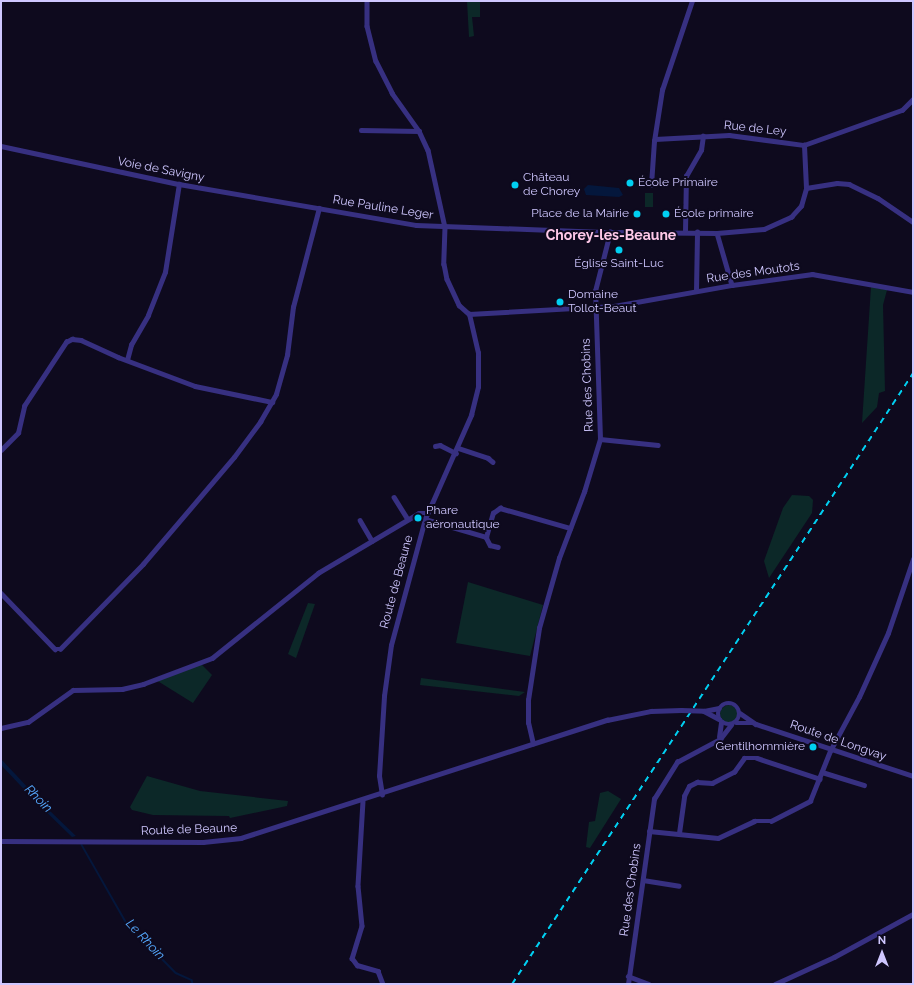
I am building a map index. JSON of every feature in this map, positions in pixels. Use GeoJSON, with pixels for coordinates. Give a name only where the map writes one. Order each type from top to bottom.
{"type":"FeatureCollection","features":[{"type":"Feature","properties":{"kind":"street"},"geometry":{"type":"LineString","coordinates":[[367,1],[368,26],[376,61],[392,93],[419,131],[433,168],[445,227],[444,264],[447,279],[459,305],[469,314]]}},
{"type":"Feature","properties":{"kind":"street"},"geometry":{"type":"LineString","coordinates":[[651,185],[655,139],[662,90],[692,1]]}},
{"type":"Feature","properties":{"kind":"street"},"geometry":{"type":"LineString","coordinates":[[913,99],[902,110],[804,145],[806,188],[837,183],[848,184],[872,195],[913,222]]}},
{"type":"Feature","properties":{"kind":"street"},"geometry":{"type":"LineString","coordinates":[[361,130],[419,131]]}},
{"type":"Feature","properties":{"kind":"street","name":"Rue de Ley"},"geometry":{"type":"LineString","coordinates":[[655,139],[728,135],[804,145]]}},
{"type":"Feature","properties":{"kind":"street"},"geometry":{"type":"LineString","coordinates":[[685,231],[686,176],[688,170],[702,150],[703,136]]}},
{"type":"Feature","properties":{"kind":"street","name":"Voie de Savigny"},"geometry":{"type":"LineString","coordinates":[[1,146],[179,184],[319,208]]}},
{"type":"Feature","properties":{"kind":"street"},"geometry":{"type":"LineString","coordinates":[[127,360],[131,345],[148,315],[166,272],[179,184]]}},
{"type":"Feature","properties":{"kind":"street","name":"Rue Pauline Leger"},"geometry":{"type":"LineString","coordinates":[[319,208],[445,227],[610,232],[685,231],[717,233],[764,230],[779,224],[791,217],[800,206],[806,188]]}},
{"type":"Feature","properties":{"kind":"street"},"geometry":{"type":"LineString","coordinates":[[1,593],[55,648],[60,649],[143,564],[234,457],[272,402],[283,372],[293,307],[319,208]]}},
{"type":"Feature","properties":{"kind":"street","name":"Rue des Chobins"},"geometry":{"type":"LineString","coordinates":[[533,744],[528,717],[535,647],[558,558],[570,528],[600,439],[595,308],[597,279],[610,232]]}},
{"type":"Feature","properties":{"kind":"street"},"geometry":{"type":"LineString","coordinates":[[696,291],[697,232]]}},
{"type":"Feature","properties":{"kind":"street"},"geometry":{"type":"LineString","coordinates":[[717,233],[732,285]]}},
{"type":"Feature","properties":{"kind":"street","name":"Rue des Moutots"},"geometry":{"type":"LineString","coordinates":[[469,314],[595,308],[653,301],[696,291],[812,274],[913,292]]}},
{"type":"Feature","properties":{"kind":"street","name":"Route de Beaune"},"geometry":{"type":"LineString","coordinates":[[382,795],[379,776],[385,679],[406,584],[427,513],[457,451],[471,415],[478,387],[478,353],[469,314]]}},
{"type":"Feature","properties":{"kind":"street"},"geometry":{"type":"LineString","coordinates":[[1,450],[18,433],[24,406],[69,340],[81,340],[127,360],[195,386],[272,402]]}},
{"type":"Feature","properties":{"kind":"street"},"geometry":{"type":"LineString","coordinates":[[600,439],[658,445]]}},
{"type":"Feature","properties":{"kind":"street"},"geometry":{"type":"LineString","coordinates":[[435,446],[440,445],[457,451],[488,458],[493,462]]}},
{"type":"Feature","properties":{"kind":"street"},"geometry":{"type":"LineString","coordinates":[[394,497],[408,519]]}},
{"type":"Feature","properties":{"kind":"street"},"geometry":{"type":"LineString","coordinates":[[486,538],[496,508],[570,528]]}},
{"type":"Feature","properties":{"kind":"street"},"geometry":{"type":"LineString","coordinates":[[1,728],[28,722],[73,690],[83,688],[109,691],[136,686],[212,658],[266,613],[318,573],[408,519],[419,513],[427,513]]}},
{"type":"Feature","properties":{"kind":"street"},"geometry":{"type":"LineString","coordinates":[[425,519],[486,538],[490,545],[498,547]]}},
{"type":"Feature","properties":{"kind":"street"},"geometry":{"type":"LineString","coordinates":[[360,520],[372,541]]}},
{"type":"Feature","properties":{"kind":"street"},"geometry":{"type":"LineString","coordinates":[[649,831],[673,835],[679,833],[718,838],[754,821],[771,821],[810,801],[831,749],[888,634],[913,560]]}},
{"type":"Feature","properties":{"kind":"street"},"geometry":{"type":"LineString","coordinates":[[704,711],[719,708],[724,704],[732,703],[737,706],[740,713],[734,724],[717,740]]}},
{"type":"Feature","properties":{"kind":"street"},"geometry":{"type":"LineString","coordinates":[[717,740],[722,730],[719,708]]}},
{"type":"Feature","properties":{"kind":"street","name":"Route de Beaune"},"geometry":{"type":"LineString","coordinates":[[1,841],[224,841],[262,834],[533,744],[635,713],[681,710],[704,711]]}},
{"type":"Feature","properties":{"kind":"street"},"geometry":{"type":"LineString","coordinates":[[704,711],[720,721],[734,724]]}},
{"type":"Feature","properties":{"kind":"street","name":"Route de Longvay"},"geometry":{"type":"LineString","coordinates":[[740,713],[756,724],[913,776]]}},
{"type":"Feature","properties":{"kind":"street","name":"Route de Longvay"},"geometry":{"type":"LineString","coordinates":[[734,724],[756,724]]}},
{"type":"Feature","properties":{"kind":"street","name":"Rue des Chobins"},"geometry":{"type":"LineString","coordinates":[[628,984],[654,799],[677,762],[717,740]]}},
{"type":"Feature","properties":{"kind":"street"},"geometry":{"type":"LineString","coordinates":[[679,833],[684,796],[689,786],[698,782],[712,783],[734,772],[744,758],[757,758],[820,779]]}},
{"type":"Feature","properties":{"kind":"street"},"geometry":{"type":"LineString","coordinates":[[822,772],[864,785]]}},
{"type":"Feature","properties":{"kind":"street"},"geometry":{"type":"LineString","coordinates":[[363,801],[358,886],[362,926],[352,958],[357,965],[378,970],[382,984]]}},
{"type":"Feature","properties":{"kind":"street"},"geometry":{"type":"LineString","coordinates":[[643,880],[679,886]]}},
{"type":"Feature","properties":{"kind":"street"},"geometry":{"type":"LineString","coordinates":[[775,984],[834,957],[913,914]]}},
{"type":"Feature","properties":{"kind":"street"},"geometry":{"type":"LineString","coordinates":[[628,976],[649,984]]}},
{"type":"Feature","properties":{"kind":"green space"},"geometry":{"type":"Polygon","coordinates":[[[467,1],[480,1],[480,17],[472,17],[474,36],[469,37],[467,1]]]}},
{"type":"Feature","properties":{"kind":"green space"},"geometry":{"type":"Polygon","coordinates":[[[645,193],[653,193],[653,207],[645,207],[645,193]]]}},
{"type":"Feature","properties":{"kind":"green space"},"geometry":{"type":"Polygon","coordinates":[[[871,287],[887,290],[883,305],[885,391],[879,393],[877,407],[862,423],[871,287]]]}},
{"type":"Feature","properties":{"kind":"green space"},"geometry":{"type":"Polygon","coordinates":[[[792,495],[809,496],[813,500],[812,513],[769,578],[764,561],[783,508],[792,495]]]}},
{"type":"Feature","properties":{"kind":"green space"},"geometry":{"type":"Polygon","coordinates":[[[468,582],[543,605],[530,656],[456,643],[468,582]]]}},
{"type":"Feature","properties":{"kind":"green space"},"geometry":{"type":"Polygon","coordinates":[[[308,603],[315,604],[296,658],[288,654],[308,603]]]}},
{"type":"Feature","properties":{"kind":"green space"},"geometry":{"type":"Polygon","coordinates":[[[201,664],[212,675],[193,703],[156,680],[201,664]]]}},
{"type":"Feature","properties":{"kind":"green space"},"geometry":{"type":"Polygon","coordinates":[[[421,678],[525,692],[519,696],[420,685],[421,678]]]}},
{"type":"Feature","properties":{"kind":"green space"},"geometry":{"type":"Polygon","coordinates":[[[729,705],[735,708],[738,714],[735,720],[729,723],[723,720],[720,714],[723,708],[729,705]]]}},
{"type":"Feature","properties":{"kind":"green space"},"geometry":{"type":"Polygon","coordinates":[[[147,776],[200,791],[288,801],[287,806],[230,818],[229,816],[153,815],[132,810],[130,807],[147,776]]]}},
{"type":"Feature","properties":{"kind":"green space"},"geometry":{"type":"Polygon","coordinates":[[[608,791],[621,799],[590,848],[586,847],[589,822],[595,821],[600,793],[608,791]]]}},
{"type":"Feature","properties":{"kind":"water"},"geometry":{"type":"Polygon","coordinates":[[[588,185],[619,188],[623,195],[619,197],[586,195],[584,189],[588,185]]]}},
{"type":"Feature","properties":{"kind":"water","name":"Rhoin"},"geometry":{"type":"Polygon","coordinates":[[[1,759],[48,809],[76,836],[72,837],[37,803],[1,765],[1,759]]]}},
{"type":"Feature","properties":{"kind":"waterway","name":"Le Rhoin"},"geometry":{"type":"LineString","coordinates":[[82,845],[126,922],[176,973],[192,980],[193,984]]}},
{"type":"Feature","properties":{"kind":"railway"},"geometry":{"type":"LineString","coordinates":[[512,984],[913,373]]}},
{"type":"Feature","properties":{"kind":"place","name":"École Primaire"},"geometry":{"type":"Point","coordinates":[630,183]}},
{"type":"Feature","properties":{"kind":"place","name":"Château de Chorey"},"geometry":{"type":"Point","coordinates":[515,185]}},
{"type":"Feature","properties":{"kind":"place","name":"Place de la Mairie"},"geometry":{"type":"Point","coordinates":[637,214]}},
{"type":"Feature","properties":{"kind":"place","name":"École primaire"},"geometry":{"type":"Point","coordinates":[666,214]}},
{"type":"Feature","properties":{"kind":"place","name":"Église Saint-Luc"},"geometry":{"type":"Point","coordinates":[619,250]}},
{"type":"Feature","properties":{"kind":"place","name":"Domaine Tollot-Beaut"},"geometry":{"type":"Point","coordinates":[560,302]}},
{"type":"Feature","properties":{"kind":"place","name":"Phare aéronautique"},"geometry":{"type":"Point","coordinates":[418,518]}},
{"type":"Feature","properties":{"kind":"place","name":"Gentilhommière"},"geometry":{"type":"Point","coordinates":[813,747]}},
{"type":"Feature","properties":{"kind":"district","name":"Chorey-les-Beaune"},"geometry":{"type":"Point","coordinates":[611,235]}}]}
